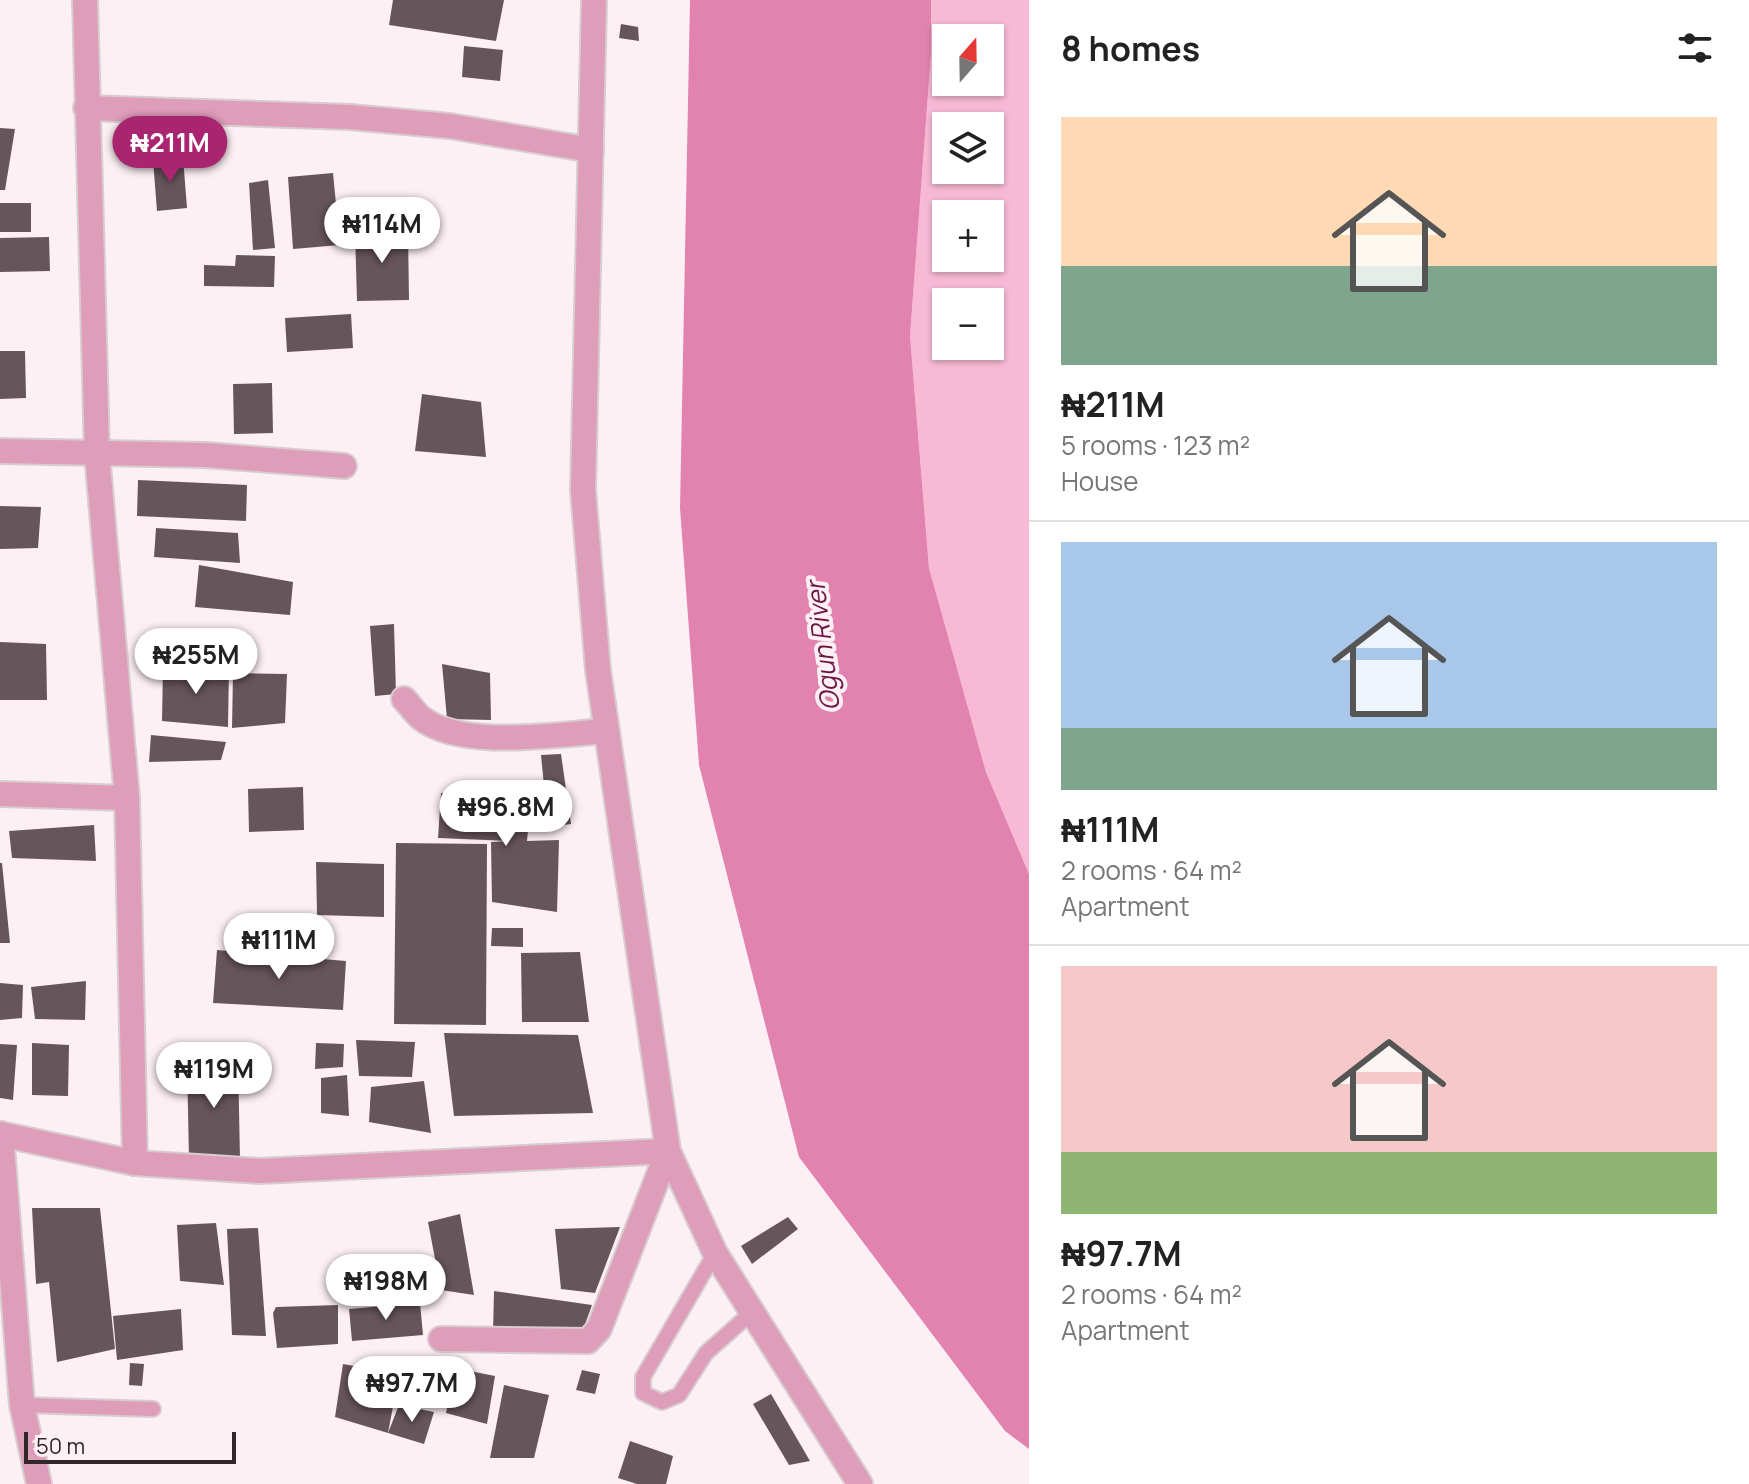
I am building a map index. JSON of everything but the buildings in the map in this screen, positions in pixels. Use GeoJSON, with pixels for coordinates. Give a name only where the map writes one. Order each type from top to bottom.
{"type":"FeatureCollection","features":[{"type":"Feature","properties":{"kind":"street"},"geometry":{"type":"LineString","coordinates":[[85,0],[97,454],[127,798],[135,1163]]}},
{"type":"Feature","properties":{"kind":"street"},"geometry":{"type":"LineString","coordinates":[[594,0],[583,490],[607,731],[668,1151],[715,1253],[821,1416],[860,1484]]}},
{"type":"Feature","properties":{"kind":"street"},"geometry":{"type":"LineString","coordinates":[[86,108],[350,117],[450,126],[591,150]]}},
{"type":"Feature","properties":{"kind":"street"},"geometry":{"type":"LineString","coordinates":[[0,451],[206,455],[344,466]]}},
{"type":"Feature","properties":{"kind":"street"},"geometry":{"type":"LineString","coordinates":[[404,699],[422,718],[464,734],[505,736],[607,731]]}},
{"type":"Feature","properties":{"kind":"street"},"geometry":{"type":"LineString","coordinates":[[0,794],[127,798]]}},
{"type":"Feature","properties":{"kind":"street"},"geometry":{"type":"LineString","coordinates":[[39,1484],[22,1405],[1,1134],[135,1163],[260,1171],[668,1151]]}},
{"type":"Feature","properties":{"kind":"street"},"geometry":{"type":"LineString","coordinates":[[441,1339],[588,1341],[599,1329],[668,1151]]}},
{"type":"Feature","properties":{"kind":"lane"},"geometry":{"type":"LineString","coordinates":[[715,1253],[643,1377],[643,1393],[662,1402],[679,1395],[706,1353],[752,1312]]}},
{"type":"Feature","properties":{"kind":"lane"},"geometry":{"type":"LineString","coordinates":[[22,1405],[153,1409]]}},
{"type":"Feature","properties":{"kind":"shaded area"},"geometry":{"type":"Polygon","coordinates":[[[931,0],[1029,0],[1029,874],[986,772],[929,568],[910,336],[931,54],[931,0]]]}},
{"type":"Feature","properties":{"kind":"water","name":"Ogun River"},"geometry":{"type":"Polygon","coordinates":[[[690,0],[931,0],[931,54],[910,336],[929,568],[986,772],[1029,874],[1029,1449],[1005,1431],[799,1157],[699,765],[680,508],[690,0]]]}}]}
